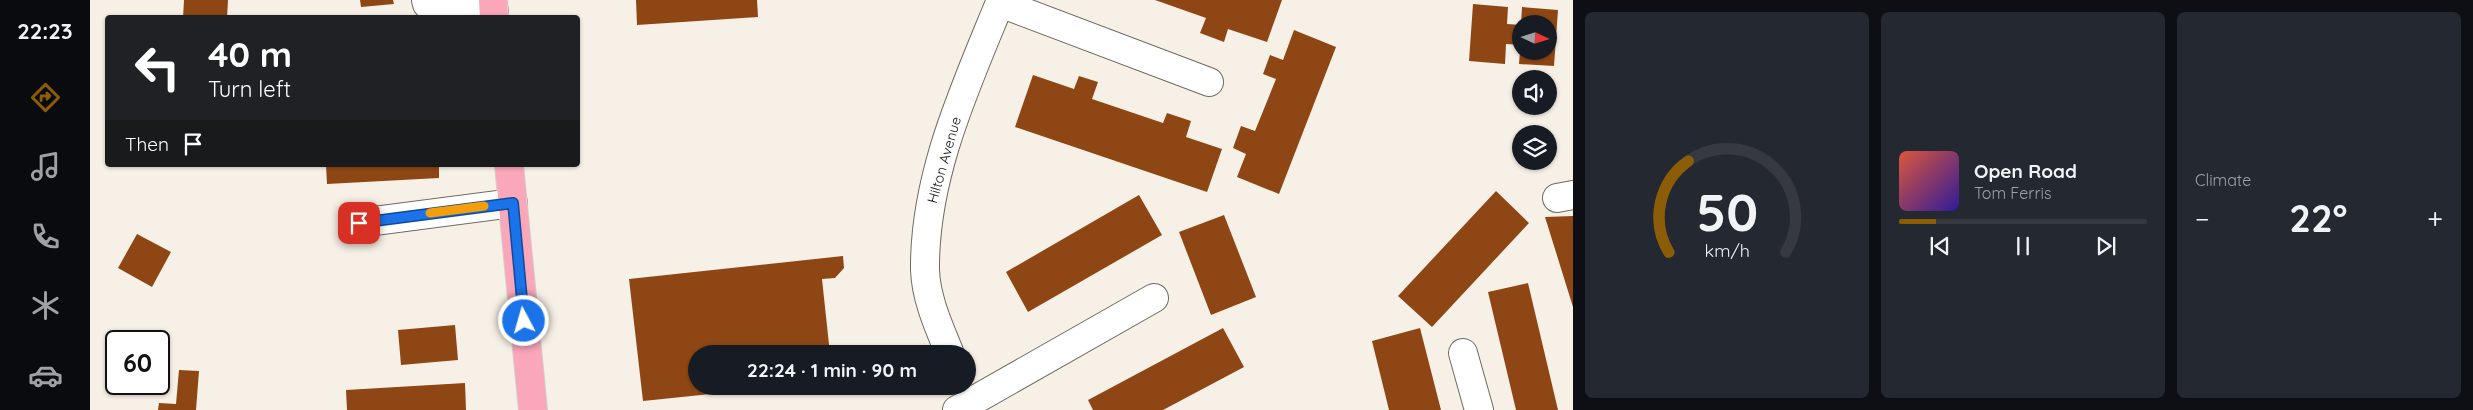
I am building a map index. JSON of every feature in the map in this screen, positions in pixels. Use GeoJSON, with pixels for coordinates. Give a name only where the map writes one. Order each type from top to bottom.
{"type":"FeatureCollection","features":[{"type":"Feature","properties":{"kind":"main road"},"geometry":{"type":"LineString","coordinates":[[509,167],[533,410]]}},
{"type":"Feature","properties":{"kind":"street"},"geometry":{"type":"LineString","coordinates":[[426,0],[427,4],[439,12],[493,9]]}},
{"type":"Feature","properties":{"kind":"street"},"geometry":{"type":"LineString","coordinates":[[1000,2],[1209,82]]}},
{"type":"Feature","properties":{"kind":"street","name":"Hilton Avenue"},"geometry":{"type":"LineString","coordinates":[[946,345],[935,317],[927,286],[929,210],[935,177],[970,75],[1000,2]]}},
{"type":"Feature","properties":{"kind":"street"},"geometry":{"type":"LineString","coordinates":[[359,223],[513,203]]}},
{"type":"Feature","properties":{"kind":"street"},"geometry":{"type":"LineString","coordinates":[[967,402],[1154,298]]}},
{"type":"Feature","properties":{"kind":"street"},"geometry":{"type":"LineString","coordinates":[[1463,353],[1479,410]]}},
{"type":"Feature","properties":{"kind":"building"},"geometry":{"type":"Polygon","coordinates":[[[184,0],[228,0],[227,15],[183,15],[184,0]]]}},
{"type":"Feature","properties":{"kind":"building"},"geometry":{"type":"Polygon","coordinates":[[[360,0],[393,0],[394,4],[361,7],[360,0]]]}},
{"type":"Feature","properties":{"kind":"building"},"geometry":{"type":"Polygon","coordinates":[[[636,0],[757,0],[758,17],[637,25],[636,0]]]}},
{"type":"Feature","properties":{"kind":"building"},"geometry":{"type":"Polygon","coordinates":[[[1155,0],[1282,0],[1267,42],[1228,29],[1224,42],[1200,33],[1206,18],[1155,0]]]}},
{"type":"Feature","properties":{"kind":"building"},"geometry":{"type":"Polygon","coordinates":[[[1473,4],[1508,7],[1507,24],[1512,24],[1512,44],[1506,44],[1505,64],[1469,61],[1473,4]]]}},
{"type":"Feature","properties":{"kind":"building"},"geometry":{"type":"Polygon","coordinates":[[[1522,7],[1558,10],[1558,15],[1522,15],[1522,7]]]}},
{"type":"Feature","properties":{"kind":"building"},"geometry":{"type":"Polygon","coordinates":[[[1294,30],[1336,47],[1279,194],[1237,177],[1246,154],[1233,148],[1241,126],[1255,131],[1276,79],[1263,74],[1270,55],[1283,60],[1294,30]]]}},
{"type":"Feature","properties":{"kind":"building"},"geometry":{"type":"Polygon","coordinates":[[[1519,60],[1554,60],[1554,66],[1519,64],[1519,60]]]}},
{"type":"Feature","properties":{"kind":"building"},"geometry":{"type":"Polygon","coordinates":[[[1033,75],[1074,89],[1079,76],[1098,82],[1092,99],[1163,123],[1167,113],[1191,121],[1186,137],[1222,149],[1207,192],[1015,127],[1033,75]]]}},
{"type":"Feature","properties":{"kind":"building"},"geometry":{"type":"Polygon","coordinates":[[[326,167],[439,167],[439,178],[327,184],[326,167]]]}},
{"type":"Feature","properties":{"kind":"building"},"geometry":{"type":"Polygon","coordinates":[[[1496,191],[1529,223],[1432,327],[1398,296],[1496,191]]]}},
{"type":"Feature","properties":{"kind":"building"},"geometry":{"type":"Polygon","coordinates":[[[1139,195],[1162,235],[1028,312],[1006,272],[1139,195]]]}},
{"type":"Feature","properties":{"kind":"building"},"geometry":{"type":"Polygon","coordinates":[[[1224,215],[1256,297],[1211,315],[1179,232],[1224,215]]]}},
{"type":"Feature","properties":{"kind":"building"},"geometry":{"type":"Polygon","coordinates":[[[1573,216],[1573,307],[1545,217],[1573,216]]]}},
{"type":"Feature","properties":{"kind":"building"},"geometry":{"type":"Polygon","coordinates":[[[137,234],[171,252],[152,287],[118,268],[137,234]]]}},
{"type":"Feature","properties":{"kind":"building"},"geometry":{"type":"Polygon","coordinates":[[[843,256],[844,268],[835,278],[822,279],[829,345],[688,345],[688,395],[701,395],[643,401],[629,279],[843,256]]]}},
{"type":"Feature","properties":{"kind":"building"},"geometry":{"type":"Polygon","coordinates":[[[1528,283],[1558,410],[1516,410],[1488,292],[1528,283]]]}},
{"type":"Feature","properties":{"kind":"building"},"geometry":{"type":"Polygon","coordinates":[[[455,325],[458,360],[401,365],[398,330],[455,325]]]}},
{"type":"Feature","properties":{"kind":"building"},"geometry":{"type":"Polygon","coordinates":[[[1223,328],[1244,367],[1163,410],[1093,410],[1088,400],[1223,328]]]}},
{"type":"Feature","properties":{"kind":"building"},"geometry":{"type":"Polygon","coordinates":[[[1420,328],[1441,410],[1389,410],[1372,341],[1420,328]]]}},
{"type":"Feature","properties":{"kind":"building"},"geometry":{"type":"Polygon","coordinates":[[[179,370],[199,371],[196,410],[158,410],[159,403],[176,404],[179,370]]]}},
{"type":"Feature","properties":{"kind":"building"},"geometry":{"type":"Polygon","coordinates":[[[465,383],[466,410],[347,410],[346,390],[465,383]]]}},
{"type":"Feature","properties":{"kind":"slow traffic"},"geometry":{"type":"LineString","coordinates":[[430,213],[484,206]]}},
{"type":"Feature","properties":{"kind":"route"},"geometry":{"type":"LineString","coordinates":[[359,223],[513,203],[524,321]]}}]}
